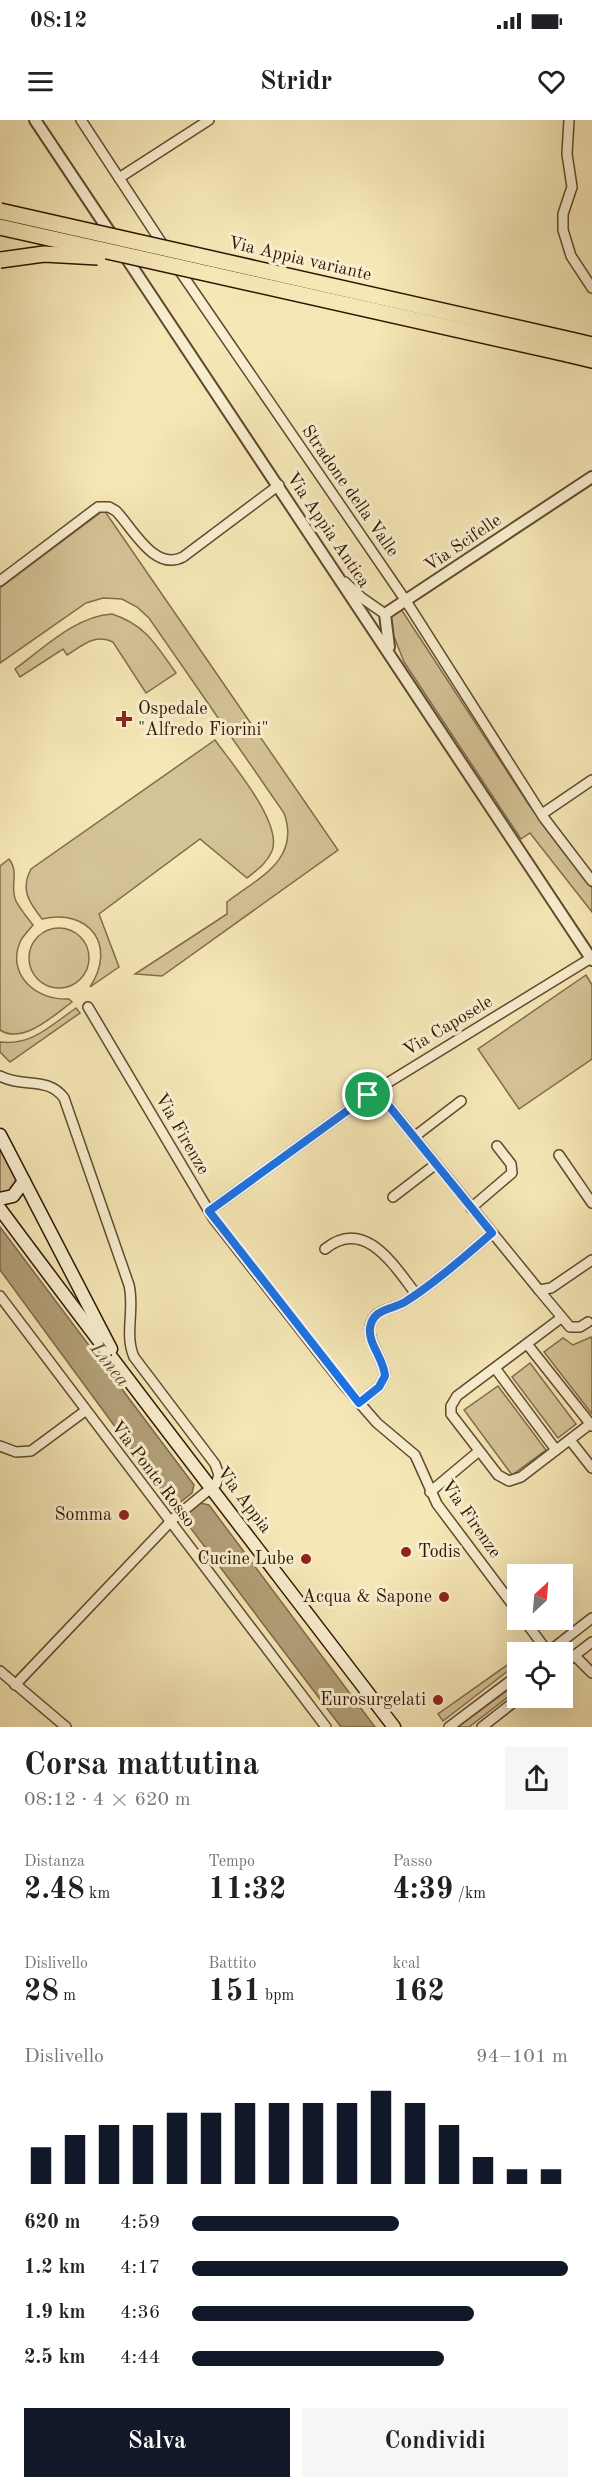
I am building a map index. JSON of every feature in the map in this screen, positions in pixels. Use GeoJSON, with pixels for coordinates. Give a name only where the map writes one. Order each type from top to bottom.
{"type":"FeatureCollection","features":[{"type":"Feature","properties":{"kind":"highway","name":"Via Appia variante"},"geometry":{"type":"LineString","coordinates":[[0,211],[569,347],[592,360]]}},
{"type":"Feature","properties":{"kind":"highway","name":"Via Appia variante"},"geometry":{"type":"LineString","coordinates":[[0,226],[199,272],[569,347],[592,345]]}},
{"type":"Feature","properties":{"kind":"highway"},"geometry":{"type":"LineString","coordinates":[[0,260],[28,255],[60,254],[199,272]]}},
{"type":"Feature","properties":{"kind":"main road","name":"Via Appia"},"geometry":{"type":"LineString","coordinates":[[0,1135],[128,1382]]}},
{"type":"Feature","properties":{"kind":"main road"},"geometry":{"type":"LineString","coordinates":[[0,1199],[13,1196],[24,1181]]}},
{"type":"Feature","properties":{"kind":"main road","name":"Via Appia"},"geometry":{"type":"LineString","coordinates":[[0,1209],[209,1490],[394,1727]]}},
{"type":"Feature","properties":{"kind":"street","name":"Via Appia Antica"},"geometry":{"type":"LineString","coordinates":[[35,120],[337,572],[591,959]]}},
{"type":"Feature","properties":{"kind":"street","name":"Stradone della Valle"},"geometry":{"type":"LineString","coordinates":[[81,120],[219,331],[406,601],[542,814],[592,881]]}},
{"type":"Feature","properties":{"kind":"street"},"geometry":{"type":"LineString","coordinates":[[119,178],[209,120]]}},
{"type":"Feature","properties":{"kind":"street"},"geometry":{"type":"LineString","coordinates":[[569,120],[567,154],[572,188],[563,214],[563,236],[571,256],[592,288]]}},
{"type":"Feature","properties":{"kind":"street","name":"Via Scifelle"},"geometry":{"type":"LineString","coordinates":[[385,614],[592,477]]}},
{"type":"Feature","properties":{"kind":"street"},"geometry":{"type":"LineString","coordinates":[[0,580],[92,510],[102,506],[116,511],[143,544],[154,553],[166,560],[178,560],[279,485]]}},
{"type":"Feature","properties":{"kind":"street"},"geometry":{"type":"LineString","coordinates":[[337,572],[362,598],[385,614],[390,653]]}},
{"type":"Feature","properties":{"kind":"street"},"geometry":{"type":"LineString","coordinates":[[542,814],[592,780]]}},
{"type":"Feature","properties":{"kind":"street","name":"Via Caposele"},"geometry":{"type":"LineString","coordinates":[[209,1211],[376,1090],[591,959]]}},
{"type":"Feature","properties":{"kind":"street","name":"Via Firenze"},"geometry":{"type":"LineString","coordinates":[[88,1007],[209,1211],[359,1403],[382,1428],[415,1455],[423,1469],[430,1492],[507,1597]]}},
{"type":"Feature","properties":{"kind":"street"},"geometry":{"type":"LineString","coordinates":[[0,1076],[18,1083],[48,1085],[64,1098],[129,1285],[132,1309],[129,1335],[132,1353],[138,1365],[216,1467],[218,1480],[172,1521],[15,1685]]}},
{"type":"Feature","properties":{"kind":"street"},"geometry":{"type":"LineString","coordinates":[[376,1090],[561,1318],[572,1328],[591,1323]]}},
{"type":"Feature","properties":{"kind":"street"},"geometry":{"type":"LineString","coordinates":[[414,1137],[461,1101]]}},
{"type":"Feature","properties":{"kind":"street"},"geometry":{"type":"LineString","coordinates":[[471,1208],[512,1173],[511,1164],[497,1146]]}},
{"type":"Feature","properties":{"kind":"street"},"geometry":{"type":"LineString","coordinates":[[560,1155],[592,1203]]}},
{"type":"Feature","properties":{"kind":"street"},"geometry":{"type":"LineString","coordinates":[[393,1197],[435,1164]]}},
{"type":"Feature","properties":{"kind":"street"},"geometry":{"type":"LineString","coordinates":[[359,1403],[379,1387],[385,1376],[370,1335],[373,1320],[380,1312],[399,1305],[416,1294],[492,1233]]}},
{"type":"Feature","properties":{"kind":"street"},"geometry":{"type":"LineString","coordinates":[[325,1249],[344,1239],[364,1241],[375,1245],[416,1294]]}},
{"type":"Feature","properties":{"kind":"street"},"geometry":{"type":"LineString","coordinates":[[539,1290],[551,1288],[592,1260]]}},
{"type":"Feature","properties":{"kind":"street","name":"Via Ponte Rosso"},"geometry":{"type":"LineString","coordinates":[[0,1296],[326,1727]]}},
{"type":"Feature","properties":{"kind":"street"},"geometry":{"type":"LineString","coordinates":[[527,1344],[591,1425],[521,1478],[509,1481],[498,1475],[479,1451],[453,1417],[450,1406],[457,1396],[561,1318]]}},
{"type":"Feature","properties":{"kind":"street"},"geometry":{"type":"LineString","coordinates":[[495,1368],[556,1450]]}},
{"type":"Feature","properties":{"kind":"street"},"geometry":{"type":"LineString","coordinates":[[0,1446],[16,1452],[31,1451],[85,1411]]}},
{"type":"Feature","properties":{"kind":"street"},"geometry":{"type":"LineString","coordinates":[[570,1440],[592,1468]]}},
{"type":"Feature","properties":{"kind":"street"},"geometry":{"type":"LineString","coordinates":[[430,1492],[479,1451]]}},
{"type":"Feature","properties":{"kind":"street"},"geometry":{"type":"LineString","coordinates":[[561,1642],[592,1618]]}},
{"type":"Feature","properties":{"kind":"street"},"geometry":{"type":"LineString","coordinates":[[573,1656],[592,1642]]}},
{"type":"Feature","properties":{"kind":"street"},"geometry":{"type":"LineString","coordinates":[[573,1663],[592,1673]]}},
{"type":"Feature","properties":{"kind":"street"},"geometry":{"type":"LineString","coordinates":[[0,1671],[66,1727]]}},
{"type":"Feature","properties":{"kind":"street"},"geometry":{"type":"LineString","coordinates":[[449,1727],[507,1683]]}},
{"type":"Feature","properties":{"kind":"street"},"geometry":{"type":"LineString","coordinates":[[482,1727],[507,1707]]}},
{"type":"Feature","properties":{"kind":"shaded area"},"geometry":{"type":"Polygon","coordinates":[[[104,510],[338,850],[162,976],[135,974],[227,914],[227,902],[263,876],[282,855],[287,843],[288,829],[284,813],[149,618],[137,607],[122,599],[103,598],[86,603],[0,663],[0,588],[104,510]]]}},
{"type":"Feature","properties":{"kind":"shaded area"},"geometry":{"type":"Polygon","coordinates":[[[401,609],[529,805],[592,888],[592,912],[530,833],[521,839],[404,662],[389,624],[389,616],[401,609]]]}},
{"type":"Feature","properties":{"kind":"shaded area"},"geometry":{"type":"Polygon","coordinates":[[[112,614],[142,630],[176,673],[146,693],[113,642],[100,639],[89,642],[67,655],[63,649],[20,677],[15,669],[73,627],[86,620],[112,614]]]}},
{"type":"Feature","properties":{"kind":"shaded area"},"geometry":{"type":"Polygon","coordinates":[[[215,740],[263,810],[273,839],[270,855],[247,878],[200,839],[99,914],[119,967],[90,987],[98,972],[101,958],[94,934],[74,919],[59,917],[42,919],[33,907],[26,890],[31,869],[215,740]]]}},
{"type":"Feature","properties":{"kind":"shaded area"},"geometry":{"type":"Polygon","coordinates":[[[9,859],[14,869],[16,901],[33,925],[21,940],[17,952],[20,974],[35,990],[45,995],[69,999],[72,1002],[47,1021],[18,1034],[9,1034],[0,1030],[0,866],[9,859]]]}},
{"type":"Feature","properties":{"kind":"shaded area"},"geometry":{"type":"Polygon","coordinates":[[[59,928],[76,933],[84,941],[89,958],[84,975],[76,983],[59,988],[42,983],[34,975],[29,958],[34,941],[42,933],[59,928]]]}},
{"type":"Feature","properties":{"kind":"shaded area"},"geometry":{"type":"Polygon","coordinates":[[[586,975],[592,985],[592,1059],[519,1109],[478,1049],[586,975]]]}},
{"type":"Feature","properties":{"kind":"shaded area"},"geometry":{"type":"Polygon","coordinates":[[[76,1008],[80,1013],[10,1062],[0,1052],[0,1042],[22,1041],[41,1033],[76,1008]]]}},
{"type":"Feature","properties":{"kind":"shaded area"},"geometry":{"type":"Polygon","coordinates":[[[0,1147],[17,1182],[12,1190],[0,1194],[0,1147]]]}},
{"type":"Feature","properties":{"kind":"shaded area"},"geometry":{"type":"Polygon","coordinates":[[[0,1227],[194,1485],[192,1493],[178,1504],[171,1503],[0,1270],[0,1227]]]}},
{"type":"Feature","properties":{"kind":"shaded area"},"geometry":{"type":"Polygon","coordinates":[[[591,1337],[592,1414],[544,1352],[563,1338],[573,1345],[591,1337]]]}},
{"type":"Feature","properties":{"kind":"shaded area"},"geometry":{"type":"Polygon","coordinates":[[[530,1363],[576,1424],[558,1438],[512,1377],[530,1363]]]}},
{"type":"Feature","properties":{"kind":"shaded area"},"geometry":{"type":"Polygon","coordinates":[[[498,1386],[546,1450],[512,1475],[464,1410],[498,1386]]]}},
{"type":"Feature","properties":{"kind":"shaded area"},"geometry":{"type":"Polygon","coordinates":[[[200,1503],[209,1505],[375,1727],[341,1727],[186,1522],[187,1514],[200,1503]]]}},
{"type":"Feature","properties":{"kind":"shaded area"},"geometry":{"type":"Polygon","coordinates":[[[507,1665],[507,1672],[443,1721],[438,1714],[507,1665]]]}},
{"type":"Feature","properties":{"kind":"shaded area"},"geometry":{"type":"Polygon","coordinates":[[[507,1690],[507,1698],[469,1727],[458,1727],[507,1690]]]}},
{"type":"Feature","properties":{"kind":"place","name":"Ospedale \"Alfredo Fiorini\""},"geometry":{"type":"Point","coordinates":[124,719]}},
{"type":"Feature","properties":{"kind":"place","name":"Somma"},"geometry":{"type":"Point","coordinates":[124,1515]}},
{"type":"Feature","properties":{"kind":"place","name":"Todis"},"geometry":{"type":"Point","coordinates":[406,1552]}},
{"type":"Feature","properties":{"kind":"place","name":"Cucine Lube"},"geometry":{"type":"Point","coordinates":[306,1559]}},
{"type":"Feature","properties":{"kind":"place","name":"Acqua & Sapone"},"geometry":{"type":"Point","coordinates":[444,1597]}},
{"type":"Feature","properties":{"kind":"place","name":"Eurosurgelati"},"geometry":{"type":"Point","coordinates":[438,1700]}},
{"type":"Feature","properties":{"kind":"route"},"geometry":{"type":"LineString","coordinates":[[376,1090],[492,1233],[431,1284],[408,1300],[380,1312],[375,1317],[371,1323],[370,1335],[385,1376],[379,1387],[359,1403],[209,1211],[368,1095],[376,1090]]}},
{"type":"Feature","properties":{"kind":"water label","name":"Linea"},"geometry":{"type":"Point","coordinates":[109,1365]}}]}
